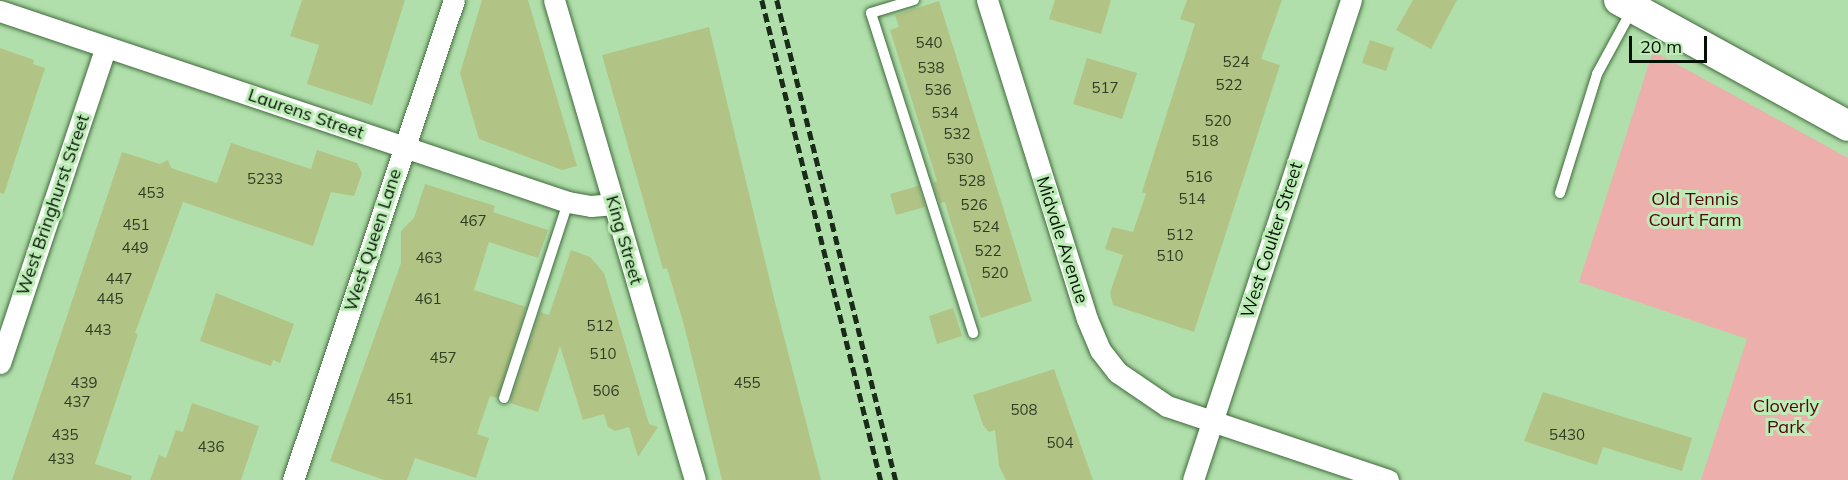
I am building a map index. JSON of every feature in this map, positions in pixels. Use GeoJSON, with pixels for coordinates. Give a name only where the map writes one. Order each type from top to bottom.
{"type":"FeatureCollection","features":[{"type":"Feature","properties":{"kind":"street","name":"West Queen Lane"},"geometry":{"type":"LineString","coordinates":[[293,480],[454,0]]}},
{"type":"Feature","properties":{"kind":"street","name":"King Street"},"geometry":{"type":"LineString","coordinates":[[554,0],[695,480]]}},
{"type":"Feature","properties":{"kind":"street","name":"Midvale Avenue"},"geometry":{"type":"LineString","coordinates":[[987,0],[1068,260],[1100,350],[1117,372],[1141,392],[1167,406],[1212,420]]}},
{"type":"Feature","properties":{"kind":"street","name":"West Coulter Street"},"geometry":{"type":"LineString","coordinates":[[1193,480],[1351,0]]}},
{"type":"Feature","properties":{"kind":"street"},"geometry":{"type":"LineString","coordinates":[[1637,6],[1848,126]]}},
{"type":"Feature","properties":{"kind":"street","name":"Laurens Street"},"geometry":{"type":"LineString","coordinates":[[0,11],[568,202],[591,206],[614,204]]}},
{"type":"Feature","properties":{"kind":"street","name":"West Bringhurst Street"},"geometry":{"type":"LineString","coordinates":[[0,363],[106,47]]}},
{"type":"Feature","properties":{"kind":"street"},"geometry":{"type":"LineString","coordinates":[[1212,420],[1388,480]]}},
{"type":"Feature","properties":{"kind":"lane"},"geometry":{"type":"LineString","coordinates":[[914,0],[871,13],[973,333]]}},
{"type":"Feature","properties":{"kind":"lane"},"geometry":{"type":"LineString","coordinates":[[1560,193],[1597,74],[1637,6]]}},
{"type":"Feature","properties":{"kind":"lane"},"geometry":{"type":"LineString","coordinates":[[504,398],[568,202]]}},
{"type":"Feature","properties":{"kind":"green space"},"geometry":{"type":"Polygon","coordinates":[[[1653,51],[1848,158],[1848,480],[1701,480],[1747,339],[1579,282],[1653,51]]]}},
{"type":"Feature","properties":{"kind":"building"},"geometry":{"type":"Polygon","coordinates":[[[302,0],[405,0],[372,105],[307,84],[319,45],[290,36],[302,0]]]}},
{"type":"Feature","properties":{"kind":"building"},"geometry":{"type":"Polygon","coordinates":[[[482,0],[528,0],[577,166],[562,170],[479,139],[460,73],[482,0]]]}},
{"type":"Feature","properties":{"kind":"building"},"geometry":{"type":"Polygon","coordinates":[[[1055,0],[1111,0],[1101,34],[1049,19],[1055,0]]]}},
{"type":"Feature","properties":{"kind":"building"},"geometry":{"type":"Polygon","coordinates":[[[1187,0],[1282,0],[1261,59],[1280,65],[1194,332],[1113,305],[1110,293],[1123,255],[1105,249],[1112,227],[1133,232],[1146,194],[1142,192],[1195,24],[1180,19],[1187,0]]]}},
{"type":"Feature","properties":{"kind":"building"},"geometry":{"type":"Polygon","coordinates":[[[1413,0],[1457,0],[1431,49],[1396,30],[1413,0]]]}},
{"type":"Feature","properties":{"kind":"building"},"geometry":{"type":"Polygon","coordinates":[[[939,1],[1032,301],[981,318],[945,202],[940,203],[933,183],[937,181],[890,30],[899,27],[895,15],[939,1]]]}},
{"type":"Feature","properties":{"kind":"building"},"geometry":{"type":"Polygon","coordinates":[[[709,27],[775,302],[821,480],[722,480],[684,325],[667,268],[663,269],[602,55],[709,27]]]}},
{"type":"Feature","properties":{"kind":"building"},"geometry":{"type":"Polygon","coordinates":[[[1370,40],[1394,48],[1386,71],[1362,63],[1370,40]]]}},
{"type":"Feature","properties":{"kind":"building"},"geometry":{"type":"Polygon","coordinates":[[[0,48],[34,60],[33,64],[45,68],[4,194],[0,193],[0,48]]]}},
{"type":"Feature","properties":{"kind":"building"},"geometry":{"type":"Polygon","coordinates":[[[1087,58],[1137,73],[1122,119],[1073,104],[1087,58]]]}},
{"type":"Feature","properties":{"kind":"building"},"geometry":{"type":"Polygon","coordinates":[[[231,143],[311,169],[317,150],[357,163],[362,173],[354,196],[331,192],[313,246],[183,202],[135,333],[138,334],[95,464],[132,476],[131,480],[12,480],[122,152],[160,164],[168,160],[171,168],[217,183],[231,143]]]}},
{"type":"Feature","properties":{"kind":"building"},"geometry":{"type":"Polygon","coordinates":[[[425,184],[495,206],[493,212],[548,230],[538,258],[489,242],[474,290],[526,307],[497,398],[490,396],[477,434],[489,438],[476,478],[415,458],[407,480],[384,480],[330,461],[401,263],[401,231],[414,218],[425,184]]]}},
{"type":"Feature","properties":{"kind":"building"},"geometry":{"type":"Polygon","coordinates":[[[918,186],[925,207],[896,215],[890,194],[918,186]]]}},
{"type":"Feature","properties":{"kind":"building"},"geometry":{"type":"Polygon","coordinates":[[[571,250],[590,257],[604,273],[649,424],[658,427],[638,457],[629,427],[615,431],[608,427],[604,414],[583,420],[560,346],[538,412],[510,403],[540,312],[549,315],[571,250]]]}},
{"type":"Feature","properties":{"kind":"building"},"geometry":{"type":"Polygon","coordinates":[[[216,293],[294,324],[280,363],[273,360],[271,366],[200,341],[216,293]]]}},
{"type":"Feature","properties":{"kind":"building"},"geometry":{"type":"Polygon","coordinates":[[[953,308],[962,336],[937,344],[929,316],[953,308]]]}},
{"type":"Feature","properties":{"kind":"building"},"geometry":{"type":"Polygon","coordinates":[[[1054,369],[1093,480],[1006,480],[999,466],[995,430],[989,432],[983,425],[973,395],[1054,369]]]}},
{"type":"Feature","properties":{"kind":"building"},"geometry":{"type":"Polygon","coordinates":[[[1543,392],[1692,438],[1682,471],[1603,447],[1597,465],[1524,441],[1543,392]]]}},
{"type":"Feature","properties":{"kind":"building"},"geometry":{"type":"Polygon","coordinates":[[[192,403],[259,426],[241,480],[150,480],[159,455],[166,458],[176,430],[183,432],[192,403]]]}},
{"type":"Feature","properties":{"kind":"railway"},"geometry":{"type":"LineString","coordinates":[[762,0],[881,480]]}},
{"type":"Feature","properties":{"kind":"railway"},"geometry":{"type":"LineString","coordinates":[[777,0],[896,480]]}},
{"type":"Feature","properties":{"kind":"park label","name":"Old Tennis Court Farm"},"geometry":{"type":"Point","coordinates":[1695,210]}},
{"type":"Feature","properties":{"kind":"park label","name":"Cloverly Park"},"geometry":{"type":"Point","coordinates":[1786,417]}}]}
